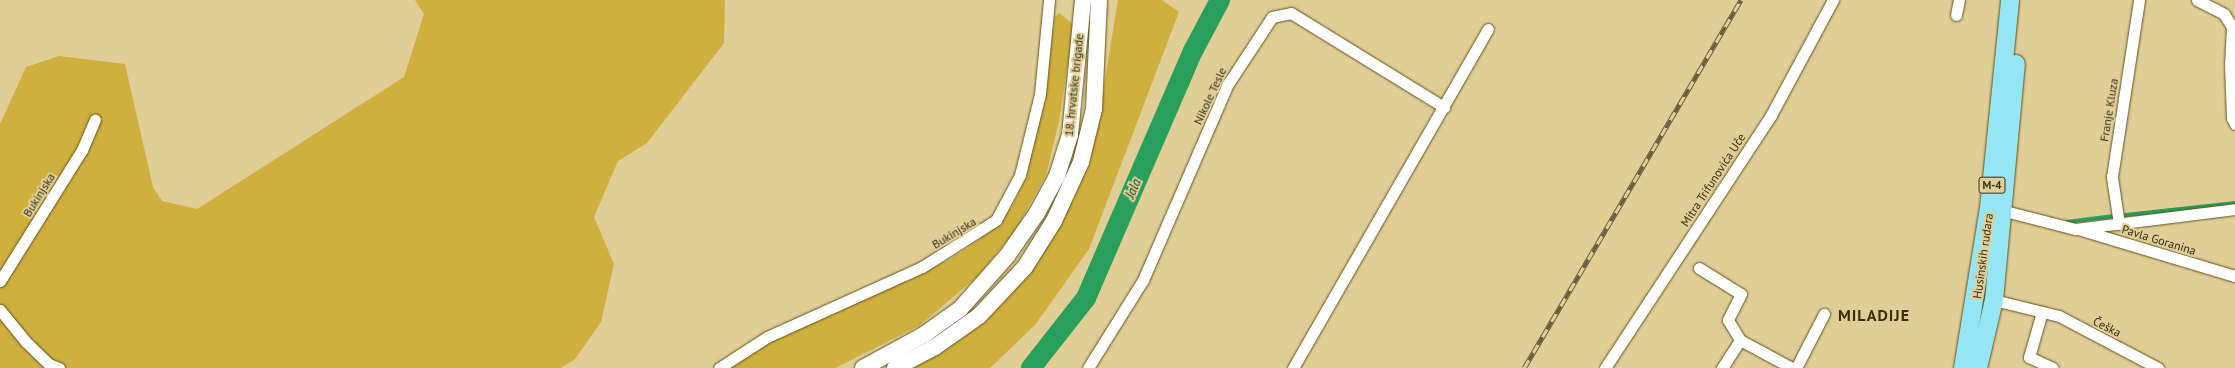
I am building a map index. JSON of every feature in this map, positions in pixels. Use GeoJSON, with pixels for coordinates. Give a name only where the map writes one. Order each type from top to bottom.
{"type":"FeatureCollection","features":[{"type":"Feature","properties":{"kind":"main road","name":"18. hrvatske brigade"},"geometry":{"type":"LineString","coordinates":[[863,368],[924,334],[960,309],[1007,256],[1037,213],[1057,176],[1070,135],[1082,0]]}},
{"type":"Feature","properties":{"kind":"main road","name":"18. hrvatske brigade"},"geometry":{"type":"LineString","coordinates":[[895,368],[935,347],[979,316],[1025,267],[1054,221],[1081,162],[1094,109],[1099,0]]}},
{"type":"Feature","properties":{"kind":"main road","name":"Husinskih rudara"},"geometry":{"type":"LineString","coordinates":[[1978,368],[1994,300],[1997,209],[2010,0]]}},
{"type":"Feature","properties":{"kind":"main road","name":"Husinskih rudara"},"geometry":{"type":"LineString","coordinates":[[1963,368],[1997,209],[2020,0]]}},
{"type":"Feature","properties":{"kind":"street","name":"Bukinjska"},"geometry":{"type":"LineString","coordinates":[[718,368],[766,337],[922,267],[996,220],[1020,175],[1040,94],[1049,0]]}},
{"type":"Feature","properties":{"kind":"street","name":"Mitra Trifunovića Uče"},"geometry":{"type":"LineString","coordinates":[[1604,368],[1771,115],[1833,0]]}},
{"type":"Feature","properties":{"kind":"street"},"geometry":{"type":"LineString","coordinates":[[1956,15],[1959,0]]}},
{"type":"Feature","properties":{"kind":"street","name":"Franje Kluza"},"geometry":{"type":"LineString","coordinates":[[2119,224],[2112,177],[2139,0]]}},
{"type":"Feature","properties":{"kind":"street"},"geometry":{"type":"LineString","coordinates":[[2202,1],[2224,14],[2232,27],[2230,64],[2232,118],[2235,124]]}},
{"type":"Feature","properties":{"kind":"street","name":"Nikole Tesle"},"geometry":{"type":"LineString","coordinates":[[1088,368],[1143,280],[1228,84],[1272,17],[1291,13],[1444,107]]}},
{"type":"Feature","properties":{"kind":"street"},"geometry":{"type":"LineString","coordinates":[[1293,368],[1488,29]]}},
{"type":"Feature","properties":{"kind":"street","name":"Bukinjska"},"geometry":{"type":"LineString","coordinates":[[0,280],[82,150],[95,120]]}},
{"type":"Feature","properties":{"kind":"street","name":"Pavla Goranina"},"geometry":{"type":"LineString","coordinates":[[1997,209],[2076,229],[2235,276]]}},
{"type":"Feature","properties":{"kind":"street","name":"Pavla Goranina"},"geometry":{"type":"LineString","coordinates":[[2076,229],[2235,210]]}},
{"type":"Feature","properties":{"kind":"street"},"geometry":{"type":"LineString","coordinates":[[1699,268],[1741,294],[1728,320],[1740,340],[1792,368]]}},
{"type":"Feature","properties":{"kind":"street","name":"Češka"},"geometry":{"type":"LineString","coordinates":[[1994,300],[2059,316],[2158,368]]}},
{"type":"Feature","properties":{"kind":"street"},"geometry":{"type":"LineString","coordinates":[[0,310],[25,342],[49,364],[59,368]]}},
{"type":"Feature","properties":{"kind":"street"},"geometry":{"type":"LineString","coordinates":[[2042,312],[2029,356],[2053,368]]}},
{"type":"Feature","properties":{"kind":"street"},"geometry":{"type":"LineString","coordinates":[[1796,368],[1824,314]]}},
{"type":"Feature","properties":{"kind":"street"},"geometry":{"type":"LineString","coordinates":[[1722,368],[1740,340]]}},
{"type":"Feature","properties":{"kind":"shaded area"},"geometry":{"type":"Polygon","coordinates":[[[415,0],[725,0],[724,43],[647,143],[618,161],[594,217],[614,264],[601,322],[575,359],[561,368],[0,368],[0,124],[26,67],[59,56],[125,64],[153,187],[162,201],[197,209],[404,77],[424,14],[415,0]]]}},
{"type":"Feature","properties":{"kind":"shaded area"},"geometry":{"type":"Polygon","coordinates":[[[1118,0],[1162,0],[1179,12],[1089,249],[1035,325],[990,368],[911,368],[1016,286],[1053,238],[1097,129],[1118,0]]]}},
{"type":"Feature","properties":{"kind":"shaded area"},"geometry":{"type":"Polygon","coordinates":[[[1059,13],[1074,25],[1059,121],[1046,175],[1015,231],[978,276],[919,326],[835,368],[727,368],[767,343],[947,261],[978,241],[1012,207],[1025,179],[1044,96],[1055,17],[1059,13]]]}},
{"type":"Feature","properties":{"kind":"waterway","name":"Jala"},"geometry":{"type":"LineString","coordinates":[[1031,368],[1086,298],[1193,51],[1220,0]]}},
{"type":"Feature","properties":{"kind":"waterway"},"geometry":{"type":"LineString","coordinates":[[2126,215],[2235,203]]}},
{"type":"Feature","properties":{"kind":"waterway"},"geometry":{"type":"LineString","coordinates":[[2067,222],[2114,216]]}},
{"type":"Feature","properties":{"kind":"railway"},"geometry":{"type":"LineString","coordinates":[[1524,368],[1741,0]]}},
{"type":"Feature","properties":{"kind":"district","name":"MILADIJE"},"geometry":{"type":"Point","coordinates":[1874,315]}}]}
